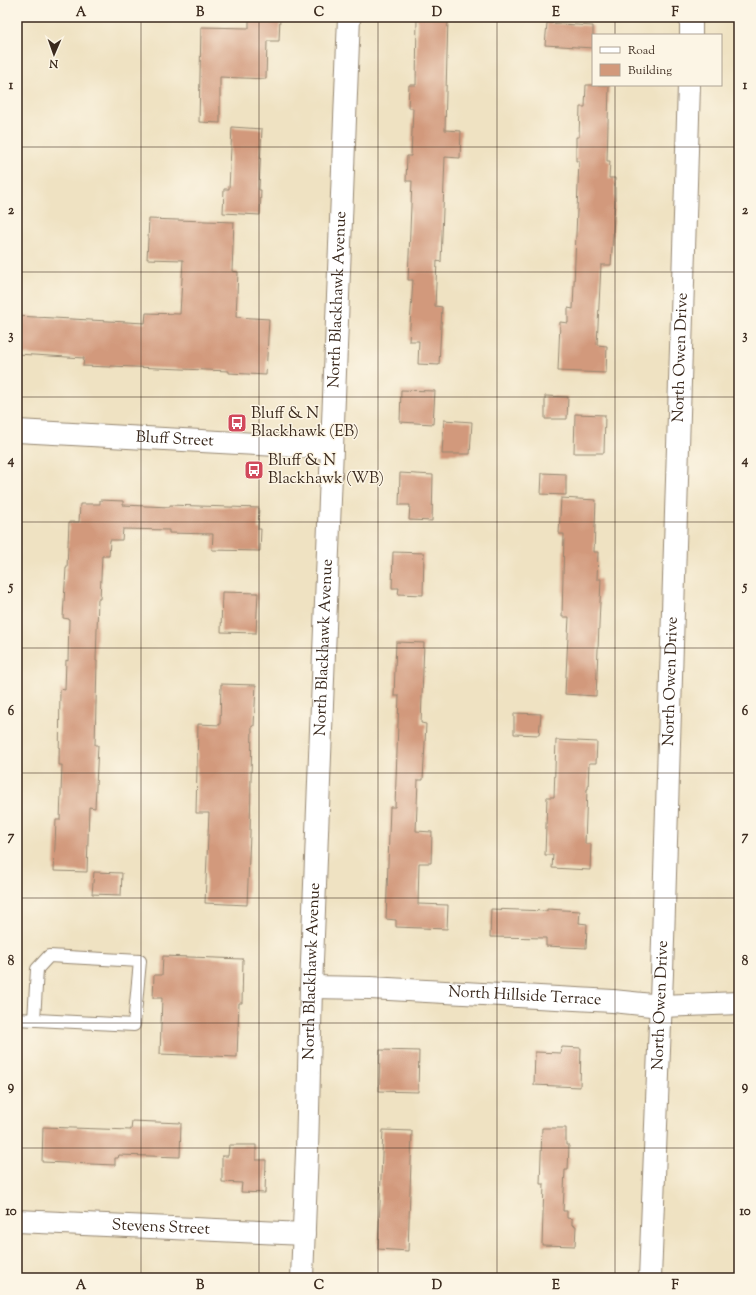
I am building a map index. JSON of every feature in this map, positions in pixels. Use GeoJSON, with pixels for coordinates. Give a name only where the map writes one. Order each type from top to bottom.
{"type":"FeatureCollection","features":[{"type":"Feature","properties":{"kind":"street","name":"North Blackhawk Avenue"},"geometry":{"type":"LineString","coordinates":[[302,1278],[311,987],[349,17]]}},
{"type":"Feature","properties":{"kind":"street"},"geometry":{"type":"LineString","coordinates":[[691,17],[691,34]]}},
{"type":"Feature","properties":{"kind":"street","name":"North Owen Drive"},"geometry":{"type":"LineString","coordinates":[[650,1278],[661,1006],[689,86]]}},
{"type":"Feature","properties":{"kind":"street","name":"Bluff Street"},"geometry":{"type":"LineString","coordinates":[[17,431],[332,448]]}},
{"type":"Feature","properties":{"kind":"street","name":"North Hillside Terrace"},"geometry":{"type":"LineString","coordinates":[[311,987],[386,988],[613,1001],[661,1006],[739,1003]]}},
{"type":"Feature","properties":{"kind":"street","name":"Stevens Street"},"geometry":{"type":"LineString","coordinates":[[17,1221],[304,1234]]}},
{"type":"Feature","properties":{"kind":"lane"},"geometry":{"type":"LineString","coordinates":[[17,1018],[34,1020],[134,1025],[140,961],[50,956],[37,969],[34,1020]]}},
{"type":"Feature","properties":{"kind":"building"},"geometry":{"type":"Polygon","coordinates":[[[249,17],[280,17],[279,41],[267,41],[266,79],[220,77],[220,123],[199,122],[201,27],[249,28],[249,17]]]}},
{"type":"Feature","properties":{"kind":"building"},"geometry":{"type":"Polygon","coordinates":[[[417,17],[448,17],[445,130],[461,131],[460,158],[445,157],[441,262],[437,261],[435,306],[442,307],[439,365],[418,364],[419,341],[409,341],[413,280],[408,280],[412,181],[406,181],[407,156],[411,156],[413,108],[408,108],[409,85],[416,85],[417,17]]]}},
{"type":"Feature","properties":{"kind":"building"},"geometry":{"type":"Polygon","coordinates":[[[547,23],[593,26],[592,48],[545,45],[547,23]]]}},
{"type":"Feature","properties":{"kind":"building"},"geometry":{"type":"Polygon","coordinates":[[[586,85],[609,86],[607,161],[610,161],[609,178],[615,178],[615,202],[611,265],[601,265],[597,345],[607,346],[606,373],[558,371],[560,322],[568,323],[568,308],[573,309],[579,161],[576,161],[576,137],[579,137],[580,107],[585,107],[586,85]]]}},
{"type":"Feature","properties":{"kind":"building"},"geometry":{"type":"Polygon","coordinates":[[[232,127],[262,129],[259,190],[261,190],[260,215],[223,213],[224,189],[229,189],[232,127]]]}},
{"type":"Feature","properties":{"kind":"building"},"geometry":{"type":"Polygon","coordinates":[[[149,219],[234,222],[232,271],[238,272],[236,317],[269,319],[266,375],[229,373],[229,371],[83,366],[84,358],[17,354],[17,316],[145,323],[146,313],[180,314],[183,260],[147,259],[149,219]]]}},
{"type":"Feature","properties":{"kind":"building"},"geometry":{"type":"Polygon","coordinates":[[[401,390],[435,391],[433,424],[400,422],[401,390]]]}},
{"type":"Feature","properties":{"kind":"building"},"geometry":{"type":"Polygon","coordinates":[[[545,396],[568,397],[567,419],[545,419],[545,396]]]}},
{"type":"Feature","properties":{"kind":"building"},"geometry":{"type":"Polygon","coordinates":[[[575,414],[605,415],[604,453],[574,453],[575,414]]]}},
{"type":"Feature","properties":{"kind":"building"},"geometry":{"type":"Polygon","coordinates":[[[444,420],[472,422],[470,454],[442,454],[444,420]]]}},
{"type":"Feature","properties":{"kind":"building"},"geometry":{"type":"Polygon","coordinates":[[[400,473],[433,475],[432,521],[409,520],[410,505],[399,505],[400,473]]]}},
{"type":"Feature","properties":{"kind":"building"},"geometry":{"type":"Polygon","coordinates":[[[542,473],[566,474],[566,495],[541,494],[542,473]]]}},
{"type":"Feature","properties":{"kind":"building"},"geometry":{"type":"Polygon","coordinates":[[[561,498],[596,500],[594,552],[598,552],[597,579],[601,579],[596,696],[565,694],[569,617],[562,617],[564,534],[559,534],[561,498]]]}},
{"type":"Feature","properties":{"kind":"building"},"geometry":{"type":"Polygon","coordinates":[[[100,500],[123,501],[123,505],[259,508],[258,529],[261,529],[260,551],[212,550],[213,534],[169,533],[169,530],[123,529],[122,540],[110,540],[109,556],[102,556],[100,599],[98,599],[95,745],[98,745],[95,808],[89,807],[87,872],[54,871],[56,820],[60,820],[62,765],[59,765],[60,689],[65,690],[66,660],[68,661],[69,619],[63,618],[69,522],[79,522],[80,504],[100,504],[100,500]]]}},
{"type":"Feature","properties":{"kind":"building"},"geometry":{"type":"Polygon","coordinates":[[[393,552],[424,553],[423,595],[398,594],[399,588],[392,588],[393,552]]]}},
{"type":"Feature","properties":{"kind":"building"},"geometry":{"type":"Polygon","coordinates":[[[222,592],[258,593],[256,633],[221,632],[222,592]]]}},
{"type":"Feature","properties":{"kind":"building"},"geometry":{"type":"Polygon","coordinates":[[[396,642],[424,643],[421,723],[426,724],[423,780],[418,780],[416,831],[432,832],[431,863],[419,863],[418,904],[448,905],[447,929],[396,927],[396,920],[386,919],[390,807],[395,807],[399,696],[394,696],[396,642]]]}},
{"type":"Feature","properties":{"kind":"building"},"geometry":{"type":"Polygon","coordinates":[[[221,684],[256,685],[254,726],[252,726],[247,905],[205,903],[209,813],[196,813],[198,724],[220,725],[221,684]]]}},
{"type":"Feature","properties":{"kind":"building"},"geometry":{"type":"Polygon","coordinates":[[[514,713],[541,714],[539,735],[514,734],[514,713]]]}},
{"type":"Feature","properties":{"kind":"building"},"geometry":{"type":"Polygon","coordinates":[[[556,740],[597,742],[596,763],[589,763],[587,789],[585,844],[591,844],[590,870],[552,868],[553,855],[545,855],[547,797],[554,797],[556,740]]]}},
{"type":"Feature","properties":{"kind":"building"},"geometry":{"type":"Polygon","coordinates":[[[94,872],[122,873],[121,895],[92,894],[94,872]]]}},
{"type":"Feature","properties":{"kind":"building"},"geometry":{"type":"Polygon","coordinates":[[[491,909],[547,911],[547,909],[580,911],[579,923],[587,924],[586,948],[546,946],[546,938],[490,937],[491,909]]]}},
{"type":"Feature","properties":{"kind":"building"},"geometry":{"type":"Polygon","coordinates":[[[163,956],[243,959],[242,1003],[239,1003],[237,1057],[160,1054],[162,998],[153,998],[154,975],[162,975],[163,956]]]}},
{"type":"Feature","properties":{"kind":"building"},"geometry":{"type":"Polygon","coordinates":[[[562,1047],[581,1048],[580,1087],[534,1085],[535,1052],[561,1053],[562,1047]]]}},
{"type":"Feature","properties":{"kind":"building"},"geometry":{"type":"Polygon","coordinates":[[[380,1050],[419,1051],[418,1092],[379,1091],[380,1050]]]}},
{"type":"Feature","properties":{"kind":"building"},"geometry":{"type":"Polygon","coordinates":[[[132,1121],[181,1123],[180,1157],[119,1155],[118,1158],[115,1158],[115,1165],[42,1162],[43,1127],[131,1130],[132,1121]]]}},
{"type":"Feature","properties":{"kind":"building"},"geometry":{"type":"Polygon","coordinates":[[[542,1128],[566,1128],[566,1145],[569,1145],[568,1170],[565,1170],[563,1211],[567,1211],[567,1218],[572,1219],[572,1225],[576,1226],[575,1246],[542,1245],[544,1184],[540,1184],[542,1128]]]}},
{"type":"Feature","properties":{"kind":"building"},"geometry":{"type":"Polygon","coordinates":[[[383,1130],[412,1131],[408,1251],[378,1249],[383,1130]]]}},
{"type":"Feature","properties":{"kind":"building"},"geometry":{"type":"Polygon","coordinates":[[[229,1145],[256,1145],[256,1160],[266,1160],[265,1193],[241,1192],[242,1183],[222,1182],[222,1156],[228,1156],[229,1145]]]}},
{"type":"Feature","properties":{"kind":"place","name":"Bluff & N Blackhawk (EB)"},"geometry":{"type":"Point","coordinates":[237,423]}},
{"type":"Feature","properties":{"kind":"place","name":"Bluff & N Blackhawk (WB)"},"geometry":{"type":"Point","coordinates":[254,470]}}]}
